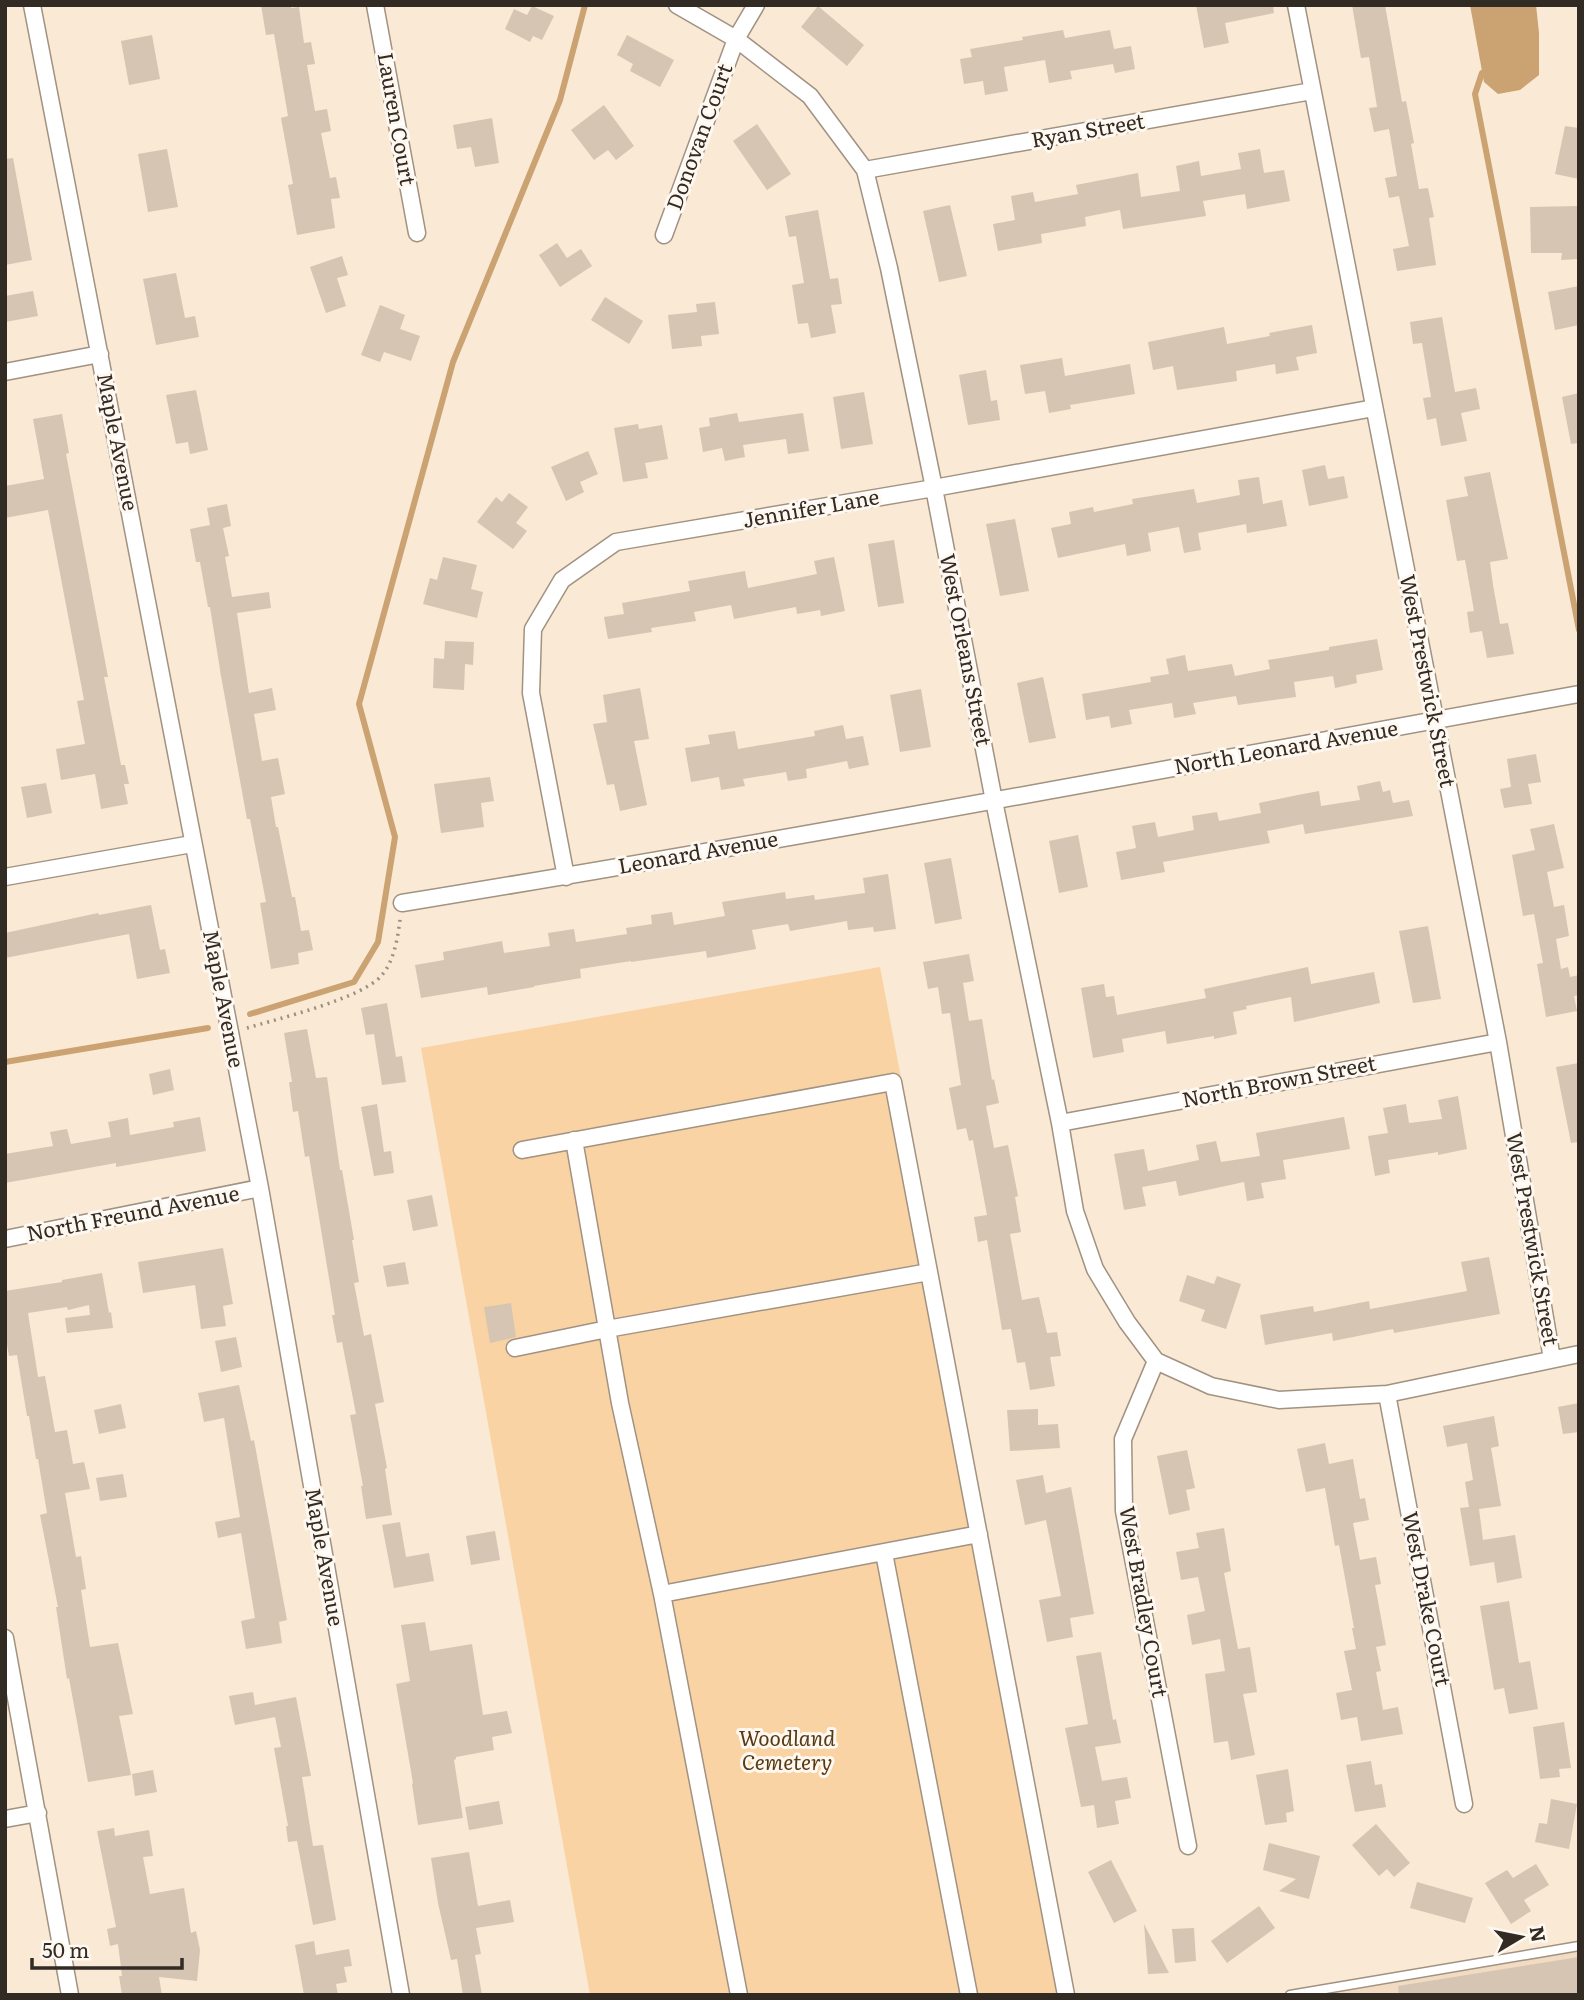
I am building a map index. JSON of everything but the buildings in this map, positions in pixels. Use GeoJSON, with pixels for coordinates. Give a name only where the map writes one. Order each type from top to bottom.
{"type":"FeatureCollection","features":[{"type":"Feature","properties":{"kind":"street","name":"Maple Avenue"},"geometry":{"type":"LineString","coordinates":[[32,5],[260,1188],[401,1995]]}},
{"type":"Feature","properties":{"kind":"street","name":"Lauren Court"},"geometry":{"type":"LineString","coordinates":[[375,5],[418,233]]}},
{"type":"Feature","properties":{"kind":"street","name":"West Orleans Street"},"geometry":{"type":"LineString","coordinates":[[677,5],[736,38],[810,96],[865,170],[890,268],[1060,1123],[1075,1211],[1095,1269],[1127,1322],[1156,1361]]}},
{"type":"Feature","properties":{"kind":"street","name":"Donovan Court"},"geometry":{"type":"LineString","coordinates":[[664,235],[736,38],[755,5]]}},
{"type":"Feature","properties":{"kind":"street","name":"West Prestwick Street"},"geometry":{"type":"LineString","coordinates":[[1296,5],[1498,1042],[1552,1359]]}},
{"type":"Feature","properties":{"kind":"street","name":"Ryan Street"},"geometry":{"type":"LineString","coordinates":[[865,170],[1312,91]]}},
{"type":"Feature","properties":{"kind":"street"},"geometry":{"type":"LineString","coordinates":[[5,372],[100,354]]}},
{"type":"Feature","properties":{"kind":"street","name":"Jennifer Lane"},"geometry":{"type":"LineString","coordinates":[[566,877],[531,693],[533,629],[562,580],[616,542],[934,488],[1374,408]]}},
{"type":"Feature","properties":{"kind":"street","name":"North Leonard Avenue"},"geometry":{"type":"LineString","coordinates":[[994,801],[1579,694]]}},
{"type":"Feature","properties":{"kind":"street","name":"Leonard Avenue"},"geometry":{"type":"LineString","coordinates":[[402,903],[566,877],[994,801]]}},
{"type":"Feature","properties":{"kind":"street"},"geometry":{"type":"LineString","coordinates":[[5,877],[192,844]]}},
{"type":"Feature","properties":{"kind":"street","name":"North Brown Street"},"geometry":{"type":"LineString","coordinates":[[1060,1123],[1498,1042]]}},
{"type":"Feature","properties":{"kind":"street"},"geometry":{"type":"LineString","coordinates":[[522,1150],[893,1082],[1066,1995]]}},
{"type":"Feature","properties":{"kind":"street"},"geometry":{"type":"LineString","coordinates":[[574,1140],[620,1403],[662,1594],[739,1995]]}},
{"type":"Feature","properties":{"kind":"street","name":"North Freund Avenue"},"geometry":{"type":"LineString","coordinates":[[5,1239],[260,1188]]}},
{"type":"Feature","properties":{"kind":"street"},"geometry":{"type":"LineString","coordinates":[[516,1348],[607,1329],[929,1272]]}},
{"type":"Feature","properties":{"kind":"street"},"geometry":{"type":"LineString","coordinates":[[1156,1361],[1211,1386],[1279,1400],[1387,1394],[1579,1354]]}},
{"type":"Feature","properties":{"kind":"street","name":"West Bradley Court"},"geometry":{"type":"LineString","coordinates":[[1156,1361],[1123,1439],[1124,1511],[1188,1846]]}},
{"type":"Feature","properties":{"kind":"street","name":"West Drake Court"},"geometry":{"type":"LineString","coordinates":[[1387,1394],[1464,1804]]}},
{"type":"Feature","properties":{"kind":"street"},"geometry":{"type":"LineString","coordinates":[[662,1594],[979,1534]]}},
{"type":"Feature","properties":{"kind":"street"},"geometry":{"type":"LineString","coordinates":[[884,1553],[969,1995]]}},
{"type":"Feature","properties":{"kind":"street"},"geometry":{"type":"LineString","coordinates":[[5,1638],[70,1995]]}},
{"type":"Feature","properties":{"kind":"street"},"geometry":{"type":"LineString","coordinates":[[5,1819],[38,1813]]}},
{"type":"Feature","properties":{"kind":"lane"},"geometry":{"type":"LineString","coordinates":[[1290,1995],[1579,1946]]}},
{"type":"Feature","properties":{"kind":"path"},"geometry":{"type":"LineString","coordinates":[[230,1034],[355,994],[382,976],[398,935],[402,903]]}},
{"type":"Feature","properties":{"kind":"shaded area"},"geometry":{"type":"Polygon","coordinates":[[[1470,5],[1536,5],[1539,75],[1520,90],[1498,94],[1484,82],[1470,5]]]}},
{"type":"Feature","properties":{"kind":"shaded area"},"geometry":{"type":"Polygon","coordinates":[[[1579,1948],[1579,1995],[1292,1995],[1579,1948]]]}},
{"type":"Feature","properties":{"kind":"green space","name":"Woodland Cemetery"},"geometry":{"type":"Polygon","coordinates":[[[880,967],[1075,1995],[590,1995],[421,1048],[880,967]]]}},
{"type":"Feature","properties":{"kind":"waterway"},"geometry":{"type":"LineString","coordinates":[[250,1014],[354,982],[378,942],[395,837],[359,704],[453,362],[560,100],[585,5]]}},
{"type":"Feature","properties":{"kind":"waterway"},"geometry":{"type":"LineString","coordinates":[[1482,73],[1475,94],[1579,630]]}},
{"type":"Feature","properties":{"kind":"waterway"},"geometry":{"type":"LineString","coordinates":[[5,1062],[208,1028]]}}]}
